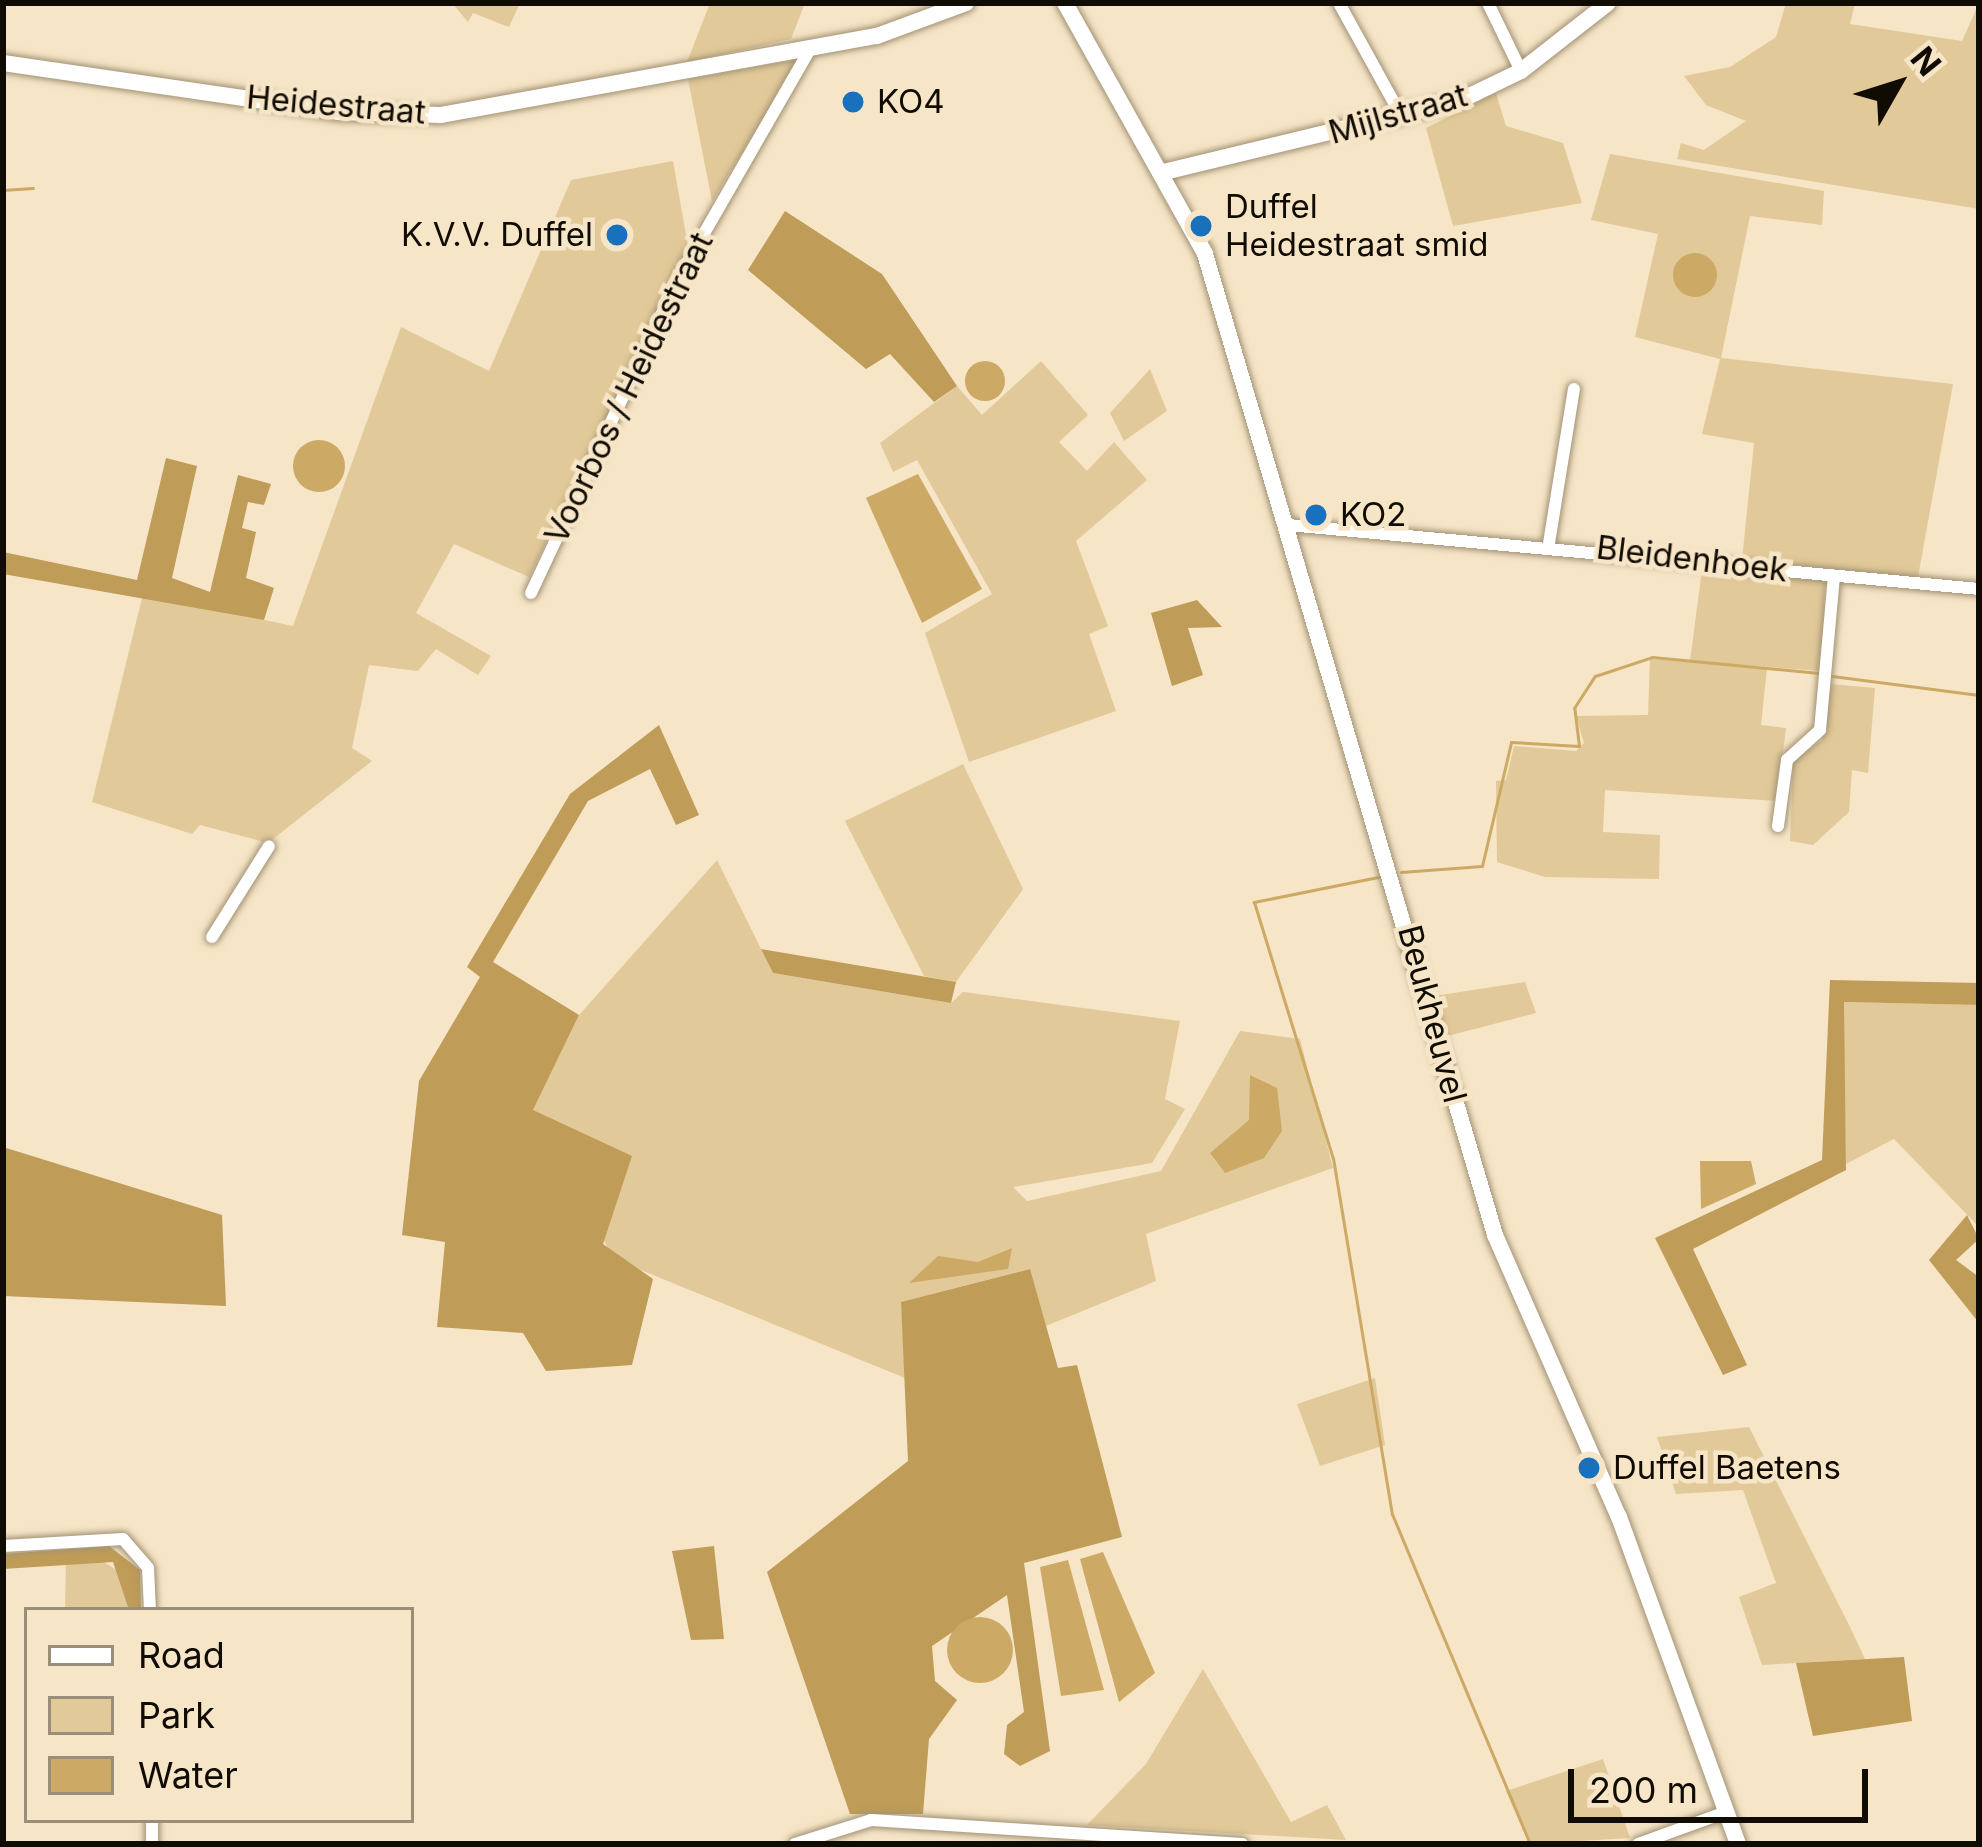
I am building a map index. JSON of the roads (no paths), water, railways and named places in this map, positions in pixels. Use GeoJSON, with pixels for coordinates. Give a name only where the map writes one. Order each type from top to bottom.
{"type":"FeatureCollection","features":[{"type":"Feature","properties":{"kind":"street","name":"Heidestraat"},"geometry":{"type":"LineString","coordinates":[[3,63],[338,112],[441,115],[810,49],[966,3]]}},
{"type":"Feature","properties":{"kind":"street","name":"Beukheuvel"},"geometry":{"type":"LineString","coordinates":[[1065,3],[1164,172],[1204,254],[1495,1235],[1619,1517],[1738,1844]]}},
{"type":"Feature","properties":{"kind":"street"},"geometry":{"type":"LineString","coordinates":[[1339,3],[1402,118]]}},
{"type":"Feature","properties":{"kind":"street"},"geometry":{"type":"LineString","coordinates":[[1488,3],[1521,71]]}},
{"type":"Feature","properties":{"kind":"street","name":"Mijlstraat"},"geometry":{"type":"LineString","coordinates":[[1164,172],[1402,118],[1521,71],[1608,3]]}},
{"type":"Feature","properties":{"kind":"street","name":"Voorbos / Heidestraat"},"geometry":{"type":"LineString","coordinates":[[531,592],[730,185],[810,49]]}},
{"type":"Feature","properties":{"kind":"street","name":"Bleidenhoek"},"geometry":{"type":"LineString","coordinates":[[1549,544],[1574,389]]}},
{"type":"Feature","properties":{"kind":"street","name":"Bleidenhoek"},"geometry":{"type":"LineString","coordinates":[[1288,525],[1549,544],[1979,589]]}},
{"type":"Feature","properties":{"kind":"street","name":"Bleidenhoek"},"geometry":{"type":"LineString","coordinates":[[1778,826],[1787,760],[1820,730],[1834,576]]}},
{"type":"Feature","properties":{"kind":"street"},"geometry":{"type":"LineString","coordinates":[[212,937],[269,846]]}},
{"type":"Feature","properties":{"kind":"street"},"geometry":{"type":"LineString","coordinates":[[3,1546],[123,1539],[144,1555],[150,1607]]}},
{"type":"Feature","properties":{"kind":"street"},"geometry":{"type":"LineString","coordinates":[[1638,1844],[1726,1812]]}},
{"type":"Feature","properties":{"kind":"street"},"geometry":{"type":"LineString","coordinates":[[795,1844],[871,1820],[1242,1844]]}},
{"type":"Feature","properties":{"kind":"water"},"geometry":{"type":"Polygon","coordinates":[[[1695,253],[1711,259],[1717,275],[1711,291],[1695,297],[1679,291],[1673,275],[1679,259],[1695,253]]]}},
{"type":"Feature","properties":{"kind":"water"},"geometry":{"type":"Polygon","coordinates":[[[985,361],[999,367],[1005,381],[999,395],[985,401],[971,395],[965,381],[971,367],[985,361]]]}},
{"type":"Feature","properties":{"kind":"water"},"geometry":{"type":"Polygon","coordinates":[[[319,440],[337,448],[345,466],[337,484],[319,492],[301,484],[293,466],[301,448],[319,440]]]}},
{"type":"Feature","properties":{"kind":"water"},"geometry":{"type":"Polygon","coordinates":[[[918,474],[982,589],[922,623],[866,498],[918,474]]]}},
{"type":"Feature","properties":{"kind":"water"},"geometry":{"type":"Polygon","coordinates":[[[1250,1075],[1277,1088],[1282,1131],[1264,1158],[1225,1173],[1210,1153],[1249,1120],[1250,1075]]]}},
{"type":"Feature","properties":{"kind":"water"},"geometry":{"type":"Polygon","coordinates":[[[1700,1161],[1751,1161],[1756,1184],[1701,1209],[1700,1161]]]}},
{"type":"Feature","properties":{"kind":"water"},"geometry":{"type":"Polygon","coordinates":[[[1012,1248],[1008,1269],[909,1283],[938,1256],[978,1262],[1012,1248]]]}},
{"type":"Feature","properties":{"kind":"water"},"geometry":{"type":"Polygon","coordinates":[[[1103,1552],[1155,1673],[1119,1702],[1080,1559],[1103,1552]]]}},
{"type":"Feature","properties":{"kind":"water"},"geometry":{"type":"Polygon","coordinates":[[[1068,1560],[1104,1690],[1061,1696],[1040,1567],[1068,1560]]]}},
{"type":"Feature","properties":{"kind":"water"},"geometry":{"type":"Polygon","coordinates":[[[980,1617],[1003,1627],[1013,1650],[1003,1673],[980,1683],[957,1673],[947,1650],[957,1627],[980,1617]]]}},
{"type":"Feature","properties":{"kind":"waterway"},"geometry":{"type":"LineString","coordinates":[[3,190],[33,188]]}},
{"type":"Feature","properties":{"kind":"waterway"},"geometry":{"type":"LineString","coordinates":[[1401,872],[1482,866],[1511,742],[1579,746],[1574,708],[1595,676],[1652,657],[1819,673]]}},
{"type":"Feature","properties":{"kind":"waterway"},"geometry":{"type":"LineString","coordinates":[[1832,676],[1979,695]]}},
{"type":"Feature","properties":{"kind":"waterway"},"geometry":{"type":"LineString","coordinates":[[1383,876],[1254,902],[1333,1158],[1392,1514],[1530,1844]]}},
{"type":"Feature","properties":{"kind":"place","name":"KO4"},"geometry":{"type":"Point","coordinates":[853,102]}},
{"type":"Feature","properties":{"kind":"place","name":"Duffel Heidestraat smid"},"geometry":{"type":"Point","coordinates":[1201,226]}},
{"type":"Feature","properties":{"kind":"place","name":"K.V.V. Duffel"},"geometry":{"type":"Point","coordinates":[617,235]}},
{"type":"Feature","properties":{"kind":"place","name":"KO2"},"geometry":{"type":"Point","coordinates":[1316,515]}},
{"type":"Feature","properties":{"kind":"place","name":"Duffel Baetens"},"geometry":{"type":"Point","coordinates":[1589,1468]}}]}
